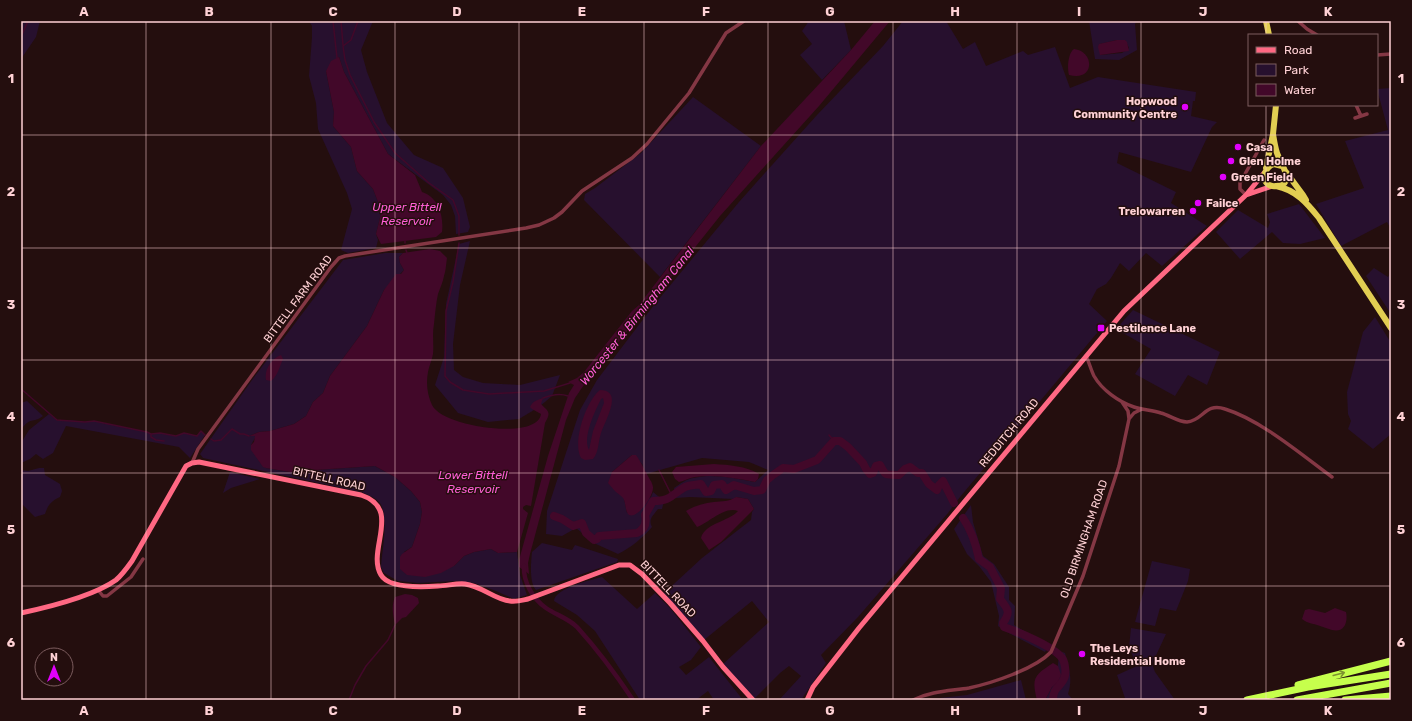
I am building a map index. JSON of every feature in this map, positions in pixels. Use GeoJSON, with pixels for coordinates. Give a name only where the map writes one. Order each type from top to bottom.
{"type":"FeatureCollection","features":[{"type":"Feature","properties":{"kind":"highway"},"geometry":{"type":"LineString","coordinates":[[1266,21],[1269,34]]}},
{"type":"Feature","properties":{"kind":"highway","name":"REDDITCH ROAD"},"geometry":{"type":"LineString","coordinates":[[1265,171],[1278,106]]}},
{"type":"Feature","properties":{"kind":"highway","name":"REDDITCH ROAD"},"geometry":{"type":"LineString","coordinates":[[1273,134],[1276,152],[1282,166]]}},
{"type":"Feature","properties":{"kind":"highway"},"geometry":{"type":"LineString","coordinates":[[1308,204],[1291,190],[1267,183],[1264,178],[1265,171],[1274,164],[1282,166],[1319,218],[1391,328]]}},
{"type":"Feature","properties":{"kind":"highway"},"geometry":{"type":"LineString","coordinates":[[1274,186],[1284,182],[1287,177],[1286,172]]}},
{"type":"Feature","properties":{"kind":"highway"},"geometry":{"type":"LineString","coordinates":[[1275,694],[1301,684],[1391,661]]}},
{"type":"Feature","properties":{"kind":"highway"},"geometry":{"type":"LineString","coordinates":[[1247,700],[1391,674]]}},
{"type":"Feature","properties":{"kind":"highway"},"geometry":{"type":"LineString","coordinates":[[1296,700],[1391,683]]}},
{"type":"Feature","properties":{"kind":"highway"},"geometry":{"type":"LineString","coordinates":[[1345,700],[1391,696]]}},
{"type":"Feature","properties":{"kind":"main road","name":"REDDITCH ROAD"},"geometry":{"type":"LineString","coordinates":[[807,700],[813,688],[859,628],[1124,311],[1246,195],[1265,171]]}},
{"type":"Feature","properties":{"kind":"main road","name":"REDDITCH ROAD"},"geometry":{"type":"LineString","coordinates":[[1246,195],[1274,186]]}},
{"type":"Feature","properties":{"kind":"main road"},"geometry":{"type":"LineString","coordinates":[[21,613],[98,590],[117,579],[132,561],[185,469],[192,462]]}},
{"type":"Feature","properties":{"kind":"main road","name":"BITTELL ROAD"},"geometry":{"type":"LineString","coordinates":[[192,462],[201,462],[361,495],[369,499],[377,506],[381,516],[382,524],[378,567],[382,577],[390,583],[430,586],[464,584],[477,587],[507,601],[515,602],[528,599],[619,565],[630,565],[642,574],[670,603],[753,700]]}},
{"type":"Feature","properties":{"kind":"street","name":"BITTELL FARM ROAD"},"geometry":{"type":"LineString","coordinates":[[192,462],[198,449],[339,258],[456,238],[526,228],[538,225],[554,218],[562,212],[582,191],[632,158],[647,144],[690,93],[726,33],[744,21]]}},
{"type":"Feature","properties":{"kind":"street"},"geometry":{"type":"LineString","coordinates":[[1298,21],[1315,34]]}},
{"type":"Feature","properties":{"kind":"street"},"geometry":{"type":"LineString","coordinates":[[1378,55],[1391,54]]}},
{"type":"Feature","properties":{"kind":"street"},"geometry":{"type":"LineString","coordinates":[[1356,106],[1361,116]]}},
{"type":"Feature","properties":{"kind":"street"},"geometry":{"type":"LineString","coordinates":[[1355,118],[1367,114]]}},
{"type":"Feature","properties":{"kind":"street"},"geometry":{"type":"LineString","coordinates":[[1246,195],[1240,189],[1240,183],[1264,140]]}},
{"type":"Feature","properties":{"kind":"street"},"geometry":{"type":"LineString","coordinates":[[1086,356],[1097,380],[1122,402],[1142,409],[1160,412],[1187,422],[1211,407],[1216,406],[1227,409],[1249,419],[1266,430],[1332,477]]}},
{"type":"Feature","properties":{"kind":"street"},"geometry":{"type":"LineString","coordinates":[[1122,402],[1128,411],[1129,419]]}},
{"type":"Feature","properties":{"kind":"street"},"geometry":{"type":"LineString","coordinates":[[1129,419],[1134,413],[1142,409]]}},
{"type":"Feature","properties":{"kind":"street","name":"OLD BIRMINGHAM ROAD"},"geometry":{"type":"LineString","coordinates":[[913,700],[933,692],[970,688],[993,681],[1025,669],[1044,659],[1051,652],[1084,576],[1119,466],[1129,419]]}},
{"type":"Feature","properties":{"kind":"street"},"geometry":{"type":"LineString","coordinates":[[98,590],[103,596],[107,596],[131,577],[143,559]]}},
{"type":"Feature","properties":{"kind":"green space"},"geometry":{"type":"Polygon","coordinates":[[[21,21],[40,21],[36,37],[21,59],[21,21]]]}},
{"type":"Feature","properties":{"kind":"green space"},"geometry":{"type":"Polygon","coordinates":[[[309,21],[373,21],[361,50],[367,72],[387,123],[414,155],[443,168],[463,198],[470,227],[468,232],[456,234],[455,216],[451,205],[443,195],[388,154],[344,72],[339,57],[326,71],[334,112],[333,126],[351,147],[357,171],[373,189],[381,214],[376,234],[378,240],[376,248],[348,253],[341,250],[352,209],[347,193],[318,129],[316,103],[309,76],[312,26],[309,21]]]}},
{"type":"Feature","properties":{"kind":"green space"},"geometry":{"type":"Polygon","coordinates":[[[809,21],[844,21],[851,50],[822,80],[800,55],[812,44],[802,31],[809,21]]]}},
{"type":"Feature","properties":{"kind":"green space"},"geometry":{"type":"Polygon","coordinates":[[[903,21],[946,21],[963,49],[975,42],[986,66],[1023,51],[1028,55],[1055,47],[1070,88],[1098,77],[1196,92],[1191,116],[1217,122],[1212,127],[1191,172],[1119,152],[1117,163],[1176,192],[1171,203],[1207,226],[1162,266],[1146,253],[1129,271],[1120,263],[1106,284],[1097,289],[1089,304],[1107,321],[948,513],[858,617],[821,655],[826,663],[801,700],[779,700],[801,676],[789,666],[754,699],[723,664],[769,622],[752,601],[704,640],[663,594],[702,558],[751,520],[754,509],[748,499],[736,497],[734,499],[690,497],[676,498],[674,488],[688,479],[708,476],[755,482],[768,470],[749,462],[702,458],[646,474],[642,464],[632,455],[612,472],[624,498],[627,513],[651,497],[653,492],[664,501],[662,509],[658,509],[652,518],[652,527],[649,531],[641,539],[618,554],[596,544],[576,528],[562,536],[546,534],[547,511],[580,410],[597,380],[654,305],[739,202],[817,115],[883,46],[903,21]]]}},
{"type":"Feature","properties":{"kind":"green space"},"geometry":{"type":"Polygon","coordinates":[[[1089,21],[1137,21],[1135,24],[1137,50],[1119,60],[1095,59],[1089,21]],[[1117,40],[1100,44],[1100,55],[1122,53],[1129,48],[1125,40],[1117,40]]]}},
{"type":"Feature","properties":{"kind":"green space"},"geometry":{"type":"Polygon","coordinates":[[[1391,88],[1391,229],[1387,222],[1341,246],[1316,204],[1364,188],[1345,141],[1388,130],[1378,89],[1391,88]]]}},
{"type":"Feature","properties":{"kind":"green space"},"geometry":{"type":"Polygon","coordinates":[[[693,97],[761,146],[660,277],[584,200],[585,194],[641,153],[693,97]]]}},
{"type":"Feature","properties":{"kind":"green space"},"geometry":{"type":"Polygon","coordinates":[[[1299,204],[1325,238],[1300,244],[1283,243],[1272,232],[1240,259],[1216,232],[1238,210],[1268,228],[1270,222],[1267,214],[1299,204]]]}},
{"type":"Feature","properties":{"kind":"green space"},"geometry":{"type":"Polygon","coordinates":[[[470,241],[460,285],[453,344],[454,370],[463,377],[483,383],[520,385],[560,375],[552,396],[539,407],[519,419],[488,422],[458,413],[435,385],[444,357],[446,304],[459,244],[470,241]]]}},
{"type":"Feature","properties":{"kind":"green space"},"geometry":{"type":"Polygon","coordinates":[[[385,253],[403,253],[399,257],[400,263],[404,270],[384,290],[367,326],[330,376],[323,393],[313,402],[306,416],[294,424],[270,431],[259,432],[249,436],[255,435],[251,445],[259,461],[266,468],[302,474],[315,470],[375,466],[395,477],[411,491],[420,502],[422,512],[420,524],[412,547],[404,552],[454,566],[464,556],[474,552],[491,549],[498,553],[517,552],[520,575],[527,595],[514,599],[474,583],[456,581],[418,583],[398,581],[384,573],[381,567],[384,513],[382,506],[374,498],[361,492],[203,458],[200,454],[252,380],[343,260],[385,253]]]}},
{"type":"Feature","properties":{"kind":"green space"},"geometry":{"type":"Polygon","coordinates":[[[1374,268],[1388,277],[1391,272],[1391,314],[1366,276],[1374,268]]]}},
{"type":"Feature","properties":{"kind":"green space"},"geometry":{"type":"Polygon","coordinates":[[[1133,310],[1220,352],[1207,385],[1188,375],[1175,396],[1135,374],[1151,349],[1116,329],[1133,310]]]}},
{"type":"Feature","properties":{"kind":"green space"},"geometry":{"type":"Polygon","coordinates":[[[1375,317],[1391,343],[1391,434],[1373,449],[1348,429],[1351,421],[1348,414],[1347,392],[1363,332],[1375,317]]]}},
{"type":"Feature","properties":{"kind":"green space"},"geometry":{"type":"Polygon","coordinates":[[[27,401],[43,416],[37,420],[27,423],[21,430],[21,403],[27,401]]]}},
{"type":"Feature","properties":{"kind":"green space"},"geometry":{"type":"Polygon","coordinates":[[[49,414],[57,420],[85,422],[94,421],[151,434],[160,433],[176,436],[184,433],[197,436],[201,431],[205,435],[190,458],[179,447],[66,426],[53,453],[43,459],[36,454],[30,459],[21,463],[21,443],[29,430],[49,414]]]}},
{"type":"Feature","properties":{"kind":"green space"},"geometry":{"type":"Polygon","coordinates":[[[44,468],[45,475],[60,484],[62,491],[60,497],[54,500],[47,508],[45,514],[35,517],[21,503],[21,470],[28,471],[44,468]]]}},
{"type":"Feature","properties":{"kind":"green space"},"geometry":{"type":"Polygon","coordinates":[[[230,472],[260,479],[231,488],[223,493],[230,472]]]}},
{"type":"Feature","properties":{"kind":"green space"},"geometry":{"type":"Polygon","coordinates":[[[971,505],[973,522],[983,556],[994,564],[1009,587],[1009,600],[1015,606],[1014,625],[1049,645],[1045,652],[998,626],[999,616],[991,582],[979,566],[967,554],[954,529],[971,505]]]}},
{"type":"Feature","properties":{"kind":"green space"},"geometry":{"type":"Polygon","coordinates":[[[542,543],[572,550],[575,545],[618,559],[617,562],[536,590],[531,578],[532,552],[542,543]]]}},
{"type":"Feature","properties":{"kind":"green space"},"geometry":{"type":"Polygon","coordinates":[[[1152,561],[1190,569],[1188,581],[1176,611],[1160,608],[1155,626],[1135,622],[1152,561]]]}},
{"type":"Feature","properties":{"kind":"green space"},"geometry":{"type":"Polygon","coordinates":[[[602,577],[637,609],[655,593],[670,608],[701,647],[691,660],[679,667],[686,675],[709,657],[743,700],[714,700],[708,691],[696,700],[640,700],[595,631],[577,615],[554,601],[560,592],[567,588],[582,582],[602,577]]]}},
{"type":"Feature","properties":{"kind":"green space"},"geometry":{"type":"Polygon","coordinates":[[[1131,628],[1166,634],[1152,664],[1155,672],[1175,700],[1122,700],[1125,698],[1117,675],[1137,666],[1129,647],[1131,628]]]}},
{"type":"Feature","properties":{"kind":"green space"},"geometry":{"type":"Polygon","coordinates":[[[1059,651],[1065,653],[1070,678],[1068,694],[1073,700],[1045,700],[1057,677],[1059,651]]]}},
{"type":"Feature","properties":{"kind":"green space"},"geometry":{"type":"Polygon","coordinates":[[[1021,680],[1026,700],[941,700],[940,698],[967,695],[1021,680]]]}},
{"type":"Feature","properties":{"kind":"water"},"geometry":{"type":"Polygon","coordinates":[[[875,21],[890,21],[819,106],[720,216],[590,376],[575,398],[566,420],[530,554],[528,563],[529,574],[519,567],[519,560],[548,456],[569,393],[574,385],[568,382],[577,378],[584,372],[632,311],[639,305],[761,146],[851,50],[875,21]]]}},
{"type":"Feature","properties":{"kind":"water"},"geometry":{"type":"Polygon","coordinates":[[[1117,40],[1125,40],[1129,51],[1100,55],[1098,47],[1099,44],[1117,40]]]}},
{"type":"Feature","properties":{"kind":"water"},"geometry":{"type":"Polygon","coordinates":[[[1074,49],[1081,51],[1089,60],[1088,70],[1084,74],[1078,76],[1069,75],[1068,72],[1069,57],[1074,49]]]}},
{"type":"Feature","properties":{"kind":"water","name":"Upper Bittell Reservoir"},"geometry":{"type":"Polygon","coordinates":[[[339,57],[344,72],[388,154],[415,175],[422,192],[428,194],[436,202],[441,213],[442,232],[436,237],[381,244],[376,234],[381,214],[380,207],[373,189],[357,171],[351,147],[333,126],[334,112],[326,71],[331,61],[339,57]]]}},
{"type":"Feature","properties":{"kind":"water","name":"Lower Bittell Reservoir"},"geometry":{"type":"Polygon","coordinates":[[[430,249],[440,251],[447,258],[445,274],[438,294],[433,332],[433,354],[427,376],[428,393],[432,405],[439,413],[470,425],[508,429],[524,427],[536,422],[541,414],[530,407],[534,402],[543,398],[541,404],[548,412],[548,417],[545,423],[531,506],[526,505],[523,507],[523,509],[528,513],[517,552],[498,553],[491,549],[474,552],[464,556],[454,566],[441,573],[425,577],[407,575],[400,569],[400,557],[412,547],[420,524],[422,512],[420,502],[411,491],[395,477],[375,466],[315,470],[302,474],[266,468],[263,467],[251,450],[251,445],[254,442],[255,436],[249,436],[259,432],[270,431],[294,424],[306,416],[313,402],[323,393],[330,376],[367,326],[384,290],[396,274],[401,274],[404,270],[400,263],[399,257],[403,253],[430,249]]]}},
{"type":"Feature","properties":{"kind":"water"},"geometry":{"type":"Polygon","coordinates":[[[281,355],[283,359],[277,374],[271,381],[266,380],[266,372],[269,365],[274,359],[281,355]]]}},
{"type":"Feature","properties":{"kind":"water"},"geometry":{"type":"Polygon","coordinates":[[[600,390],[607,391],[611,395],[611,407],[601,433],[595,456],[593,459],[585,460],[581,458],[579,451],[579,432],[585,412],[595,395],[600,390]],[[603,398],[598,404],[590,424],[587,439],[589,450],[593,431],[604,403],[603,398]]]}},
{"type":"Feature","properties":{"kind":"water"},"geometry":{"type":"Polygon","coordinates":[[[632,455],[636,455],[638,458],[651,482],[653,491],[645,506],[641,510],[633,515],[629,515],[623,498],[608,483],[612,472],[632,455]]]}},
{"type":"Feature","properties":{"kind":"water"},"geometry":{"type":"Polygon","coordinates":[[[714,464],[731,465],[749,469],[759,474],[758,479],[755,482],[725,477],[702,476],[693,477],[679,482],[675,479],[672,472],[676,467],[714,464]]]}},
{"type":"Feature","properties":{"kind":"water"},"geometry":{"type":"Polygon","coordinates":[[[736,497],[748,499],[754,509],[721,542],[709,550],[701,538],[703,533],[712,526],[734,515],[738,511],[727,511],[697,527],[686,511],[710,502],[728,501],[736,497]]]}},
{"type":"Feature","properties":{"kind":"water"},"geometry":{"type":"Polygon","coordinates":[[[405,594],[418,598],[419,603],[406,617],[402,618],[395,625],[393,604],[395,597],[405,594]]]}},
{"type":"Feature","properties":{"kind":"water"},"geometry":{"type":"Polygon","coordinates":[[[1335,608],[1346,612],[1345,626],[1340,630],[1330,630],[1308,623],[1302,619],[1305,610],[1309,609],[1325,613],[1335,608]]]}},
{"type":"Feature","properties":{"kind":"water"},"geometry":{"type":"Polygon","coordinates":[[[1053,663],[1058,666],[1061,675],[1058,682],[1052,687],[1045,700],[1037,700],[1034,686],[1036,677],[1053,663]]]}},
{"type":"Feature","properties":{"kind":"waterway"},"geometry":{"type":"LineString","coordinates":[[21,37],[28,21]]}},
{"type":"Feature","properties":{"kind":"waterway"},"geometry":{"type":"LineString","coordinates":[[333,21],[337,58]]}},
{"type":"Feature","properties":{"kind":"waterway"},"geometry":{"type":"LineString","coordinates":[[341,21],[343,45]]}},
{"type":"Feature","properties":{"kind":"waterway"},"geometry":{"type":"LineString","coordinates":[[358,21],[351,40],[343,46],[345,60],[350,75],[374,122],[395,153],[429,183],[453,200],[459,216],[459,235]]}},
{"type":"Feature","properties":{"kind":"waterway"},"geometry":{"type":"LineString","coordinates":[[459,243],[453,282],[446,311],[445,376],[450,382],[463,390],[489,394],[544,391],[570,383]]}},
{"type":"Feature","properties":{"kind":"waterway"},"geometry":{"type":"LineString","coordinates":[[21,389],[27,394]]}},
{"type":"Feature","properties":{"kind":"waterway"},"geometry":{"type":"LineString","coordinates":[[28,395],[57,420],[85,422],[94,421],[151,434],[160,433],[176,436],[184,433],[197,436],[201,431],[205,435]]}},
{"type":"Feature","properties":{"kind":"waterway"},"geometry":{"type":"LineString","coordinates":[[543,398],[556,395],[568,396]]}},
{"type":"Feature","properties":{"kind":"waterway"},"geometry":{"type":"LineString","coordinates":[[211,439],[214,441],[221,440],[232,429],[240,434],[249,436]]}},
{"type":"Feature","properties":{"kind":"waterway"},"geometry":{"type":"LineString","coordinates":[[151,434],[151,437],[156,440],[164,441]]}},
{"type":"Feature","properties":{"kind":"waterway"},"geometry":{"type":"LineString","coordinates":[[829,435],[834,441]]}},
{"type":"Feature","properties":{"kind":"waterway"},"geometry":{"type":"LineString","coordinates":[[554,516],[573,526],[582,523],[586,533],[594,540],[599,536],[637,533],[645,526],[645,515],[653,501],[667,499],[685,487],[691,485],[701,484],[706,492],[711,491],[714,485],[722,484],[726,490],[734,485],[754,491],[762,490],[767,480],[783,468],[794,469],[817,460],[834,441],[840,441],[848,447],[863,463],[870,474],[873,473],[876,466],[880,465],[888,475],[899,475],[905,469],[910,467],[918,473],[922,473],[929,484],[937,490],[943,481],[954,503]]}},
{"type":"Feature","properties":{"kind":"waterway"},"geometry":{"type":"LineString","coordinates":[[659,470],[672,496]]}},
{"type":"Feature","properties":{"kind":"waterway"},"geometry":{"type":"LineString","coordinates":[[963,518],[973,538],[979,559],[990,567],[1001,588],[1000,599],[1008,611],[1003,623],[1004,627],[1043,644],[1057,653],[1063,660],[1065,676],[1064,680],[1054,692],[1053,700]]}},
{"type":"Feature","properties":{"kind":"waterway","name":"Worcester & Birmingham Canal"},"geometry":{"type":"LineString","coordinates":[[524,566],[527,584],[537,600],[546,608],[570,621],[577,627],[606,662],[633,700]]}},
{"type":"Feature","properties":{"kind":"waterway"},"geometry":{"type":"LineString","coordinates":[[349,700],[355,685],[366,666],[388,640],[395,625]]}},
{"type":"Feature","properties":{"kind":"place","name":"Hopwood Community Centre"},"geometry":{"type":"Point","coordinates":[1185,107]}},
{"type":"Feature","properties":{"kind":"place","name":"Casa"},"geometry":{"type":"Point","coordinates":[1238,147]}},
{"type":"Feature","properties":{"kind":"place","name":"Glen Holme"},"geometry":{"type":"Point","coordinates":[1231,161]}},
{"type":"Feature","properties":{"kind":"place","name":"Green Field"},"geometry":{"type":"Point","coordinates":[1223,177]}},
{"type":"Feature","properties":{"kind":"place","name":"Failce"},"geometry":{"type":"Point","coordinates":[1198,203]}},
{"type":"Feature","properties":{"kind":"place","name":"Trelowarren"},"geometry":{"type":"Point","coordinates":[1193,211]}},
{"type":"Feature","properties":{"kind":"place","name":"Pestilence Lane"},"geometry":{"type":"Point","coordinates":[1101,328]}},
{"type":"Feature","properties":{"kind":"place","name":"The Leys Residential Home"},"geometry":{"type":"Point","coordinates":[1082,654]}}]}
